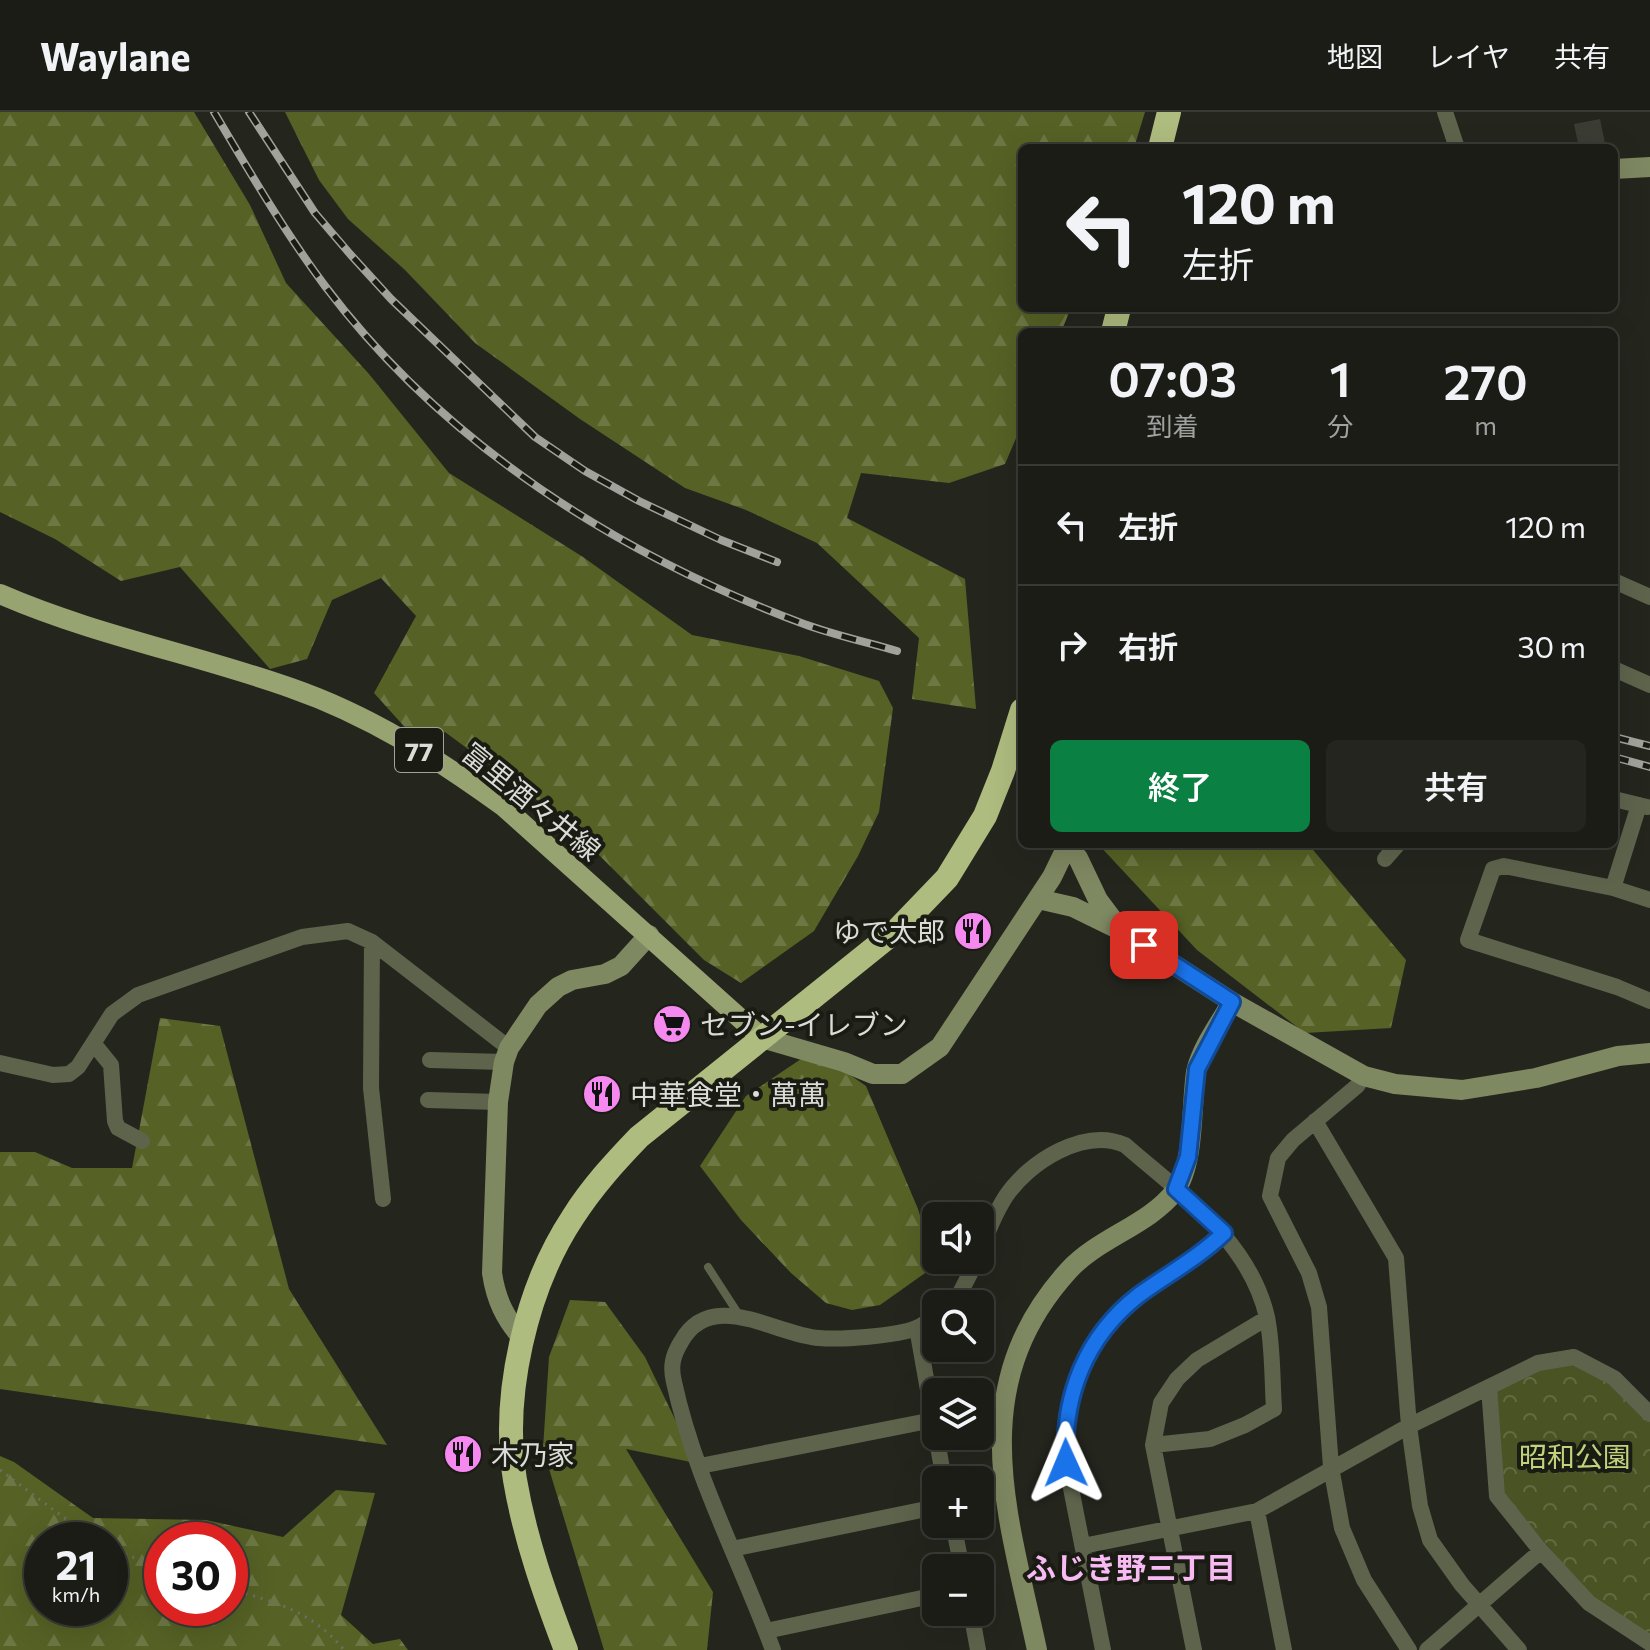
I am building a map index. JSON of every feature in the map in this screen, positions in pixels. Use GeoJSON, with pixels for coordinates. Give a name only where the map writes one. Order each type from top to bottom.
{"type":"FeatureCollection","features":[{"type":"Feature","properties":{"kind":"highway"},"geometry":{"type":"LineString","coordinates":[[1161,144],[1169,112]]}},
{"type":"Feature","properties":{"kind":"highway"},"geometry":{"type":"LineString","coordinates":[[566,1650],[528,1541],[515,1478],[512,1437],[514,1387],[522,1338],[550,1256],[604,1173],[639,1137],[898,929],[947,878],[985,816],[1018,723]]}},
{"type":"Feature","properties":{"kind":"main road","name":"富里酒々井線"},"geometry":{"type":"LineString","coordinates":[[0,594],[78,624],[293,688],[357,715],[433,758],[504,807],[762,1038]]}},
{"type":"Feature","properties":{"kind":"street"},"geometry":{"type":"LineString","coordinates":[[1445,112],[1456,144]]}},
{"type":"Feature","properties":{"kind":"street"},"geometry":{"type":"LineString","coordinates":[[1618,169],[1650,167]]}},
{"type":"Feature","properties":{"kind":"street"},"geometry":{"type":"LineString","coordinates":[[1618,583],[1650,597]]}},
{"type":"Feature","properties":{"kind":"street"},"geometry":{"type":"LineString","coordinates":[[1618,670],[1648,680]]}},
{"type":"Feature","properties":{"kind":"street"},"geometry":{"type":"LineString","coordinates":[[1613,888],[1645,806],[1618,800]]}},
{"type":"Feature","properties":{"kind":"street"},"geometry":{"type":"LineString","coordinates":[[762,1038],[844,1062],[873,1074],[902,1074],[940,1047],[1038,899],[1067,848]]}},
{"type":"Feature","properties":{"kind":"street"},"geometry":{"type":"LineString","coordinates":[[1070,848],[1078,858],[1098,900],[1122,931]]}},
{"type":"Feature","properties":{"kind":"street"},"geometry":{"type":"LineString","coordinates":[[1385,859],[1395,848]]}},
{"type":"Feature","properties":{"kind":"street"},"geometry":{"type":"LineString","coordinates":[[1650,900],[1613,888],[1504,866],[1493,869],[1468,940],[1617,987],[1650,1001]]}},
{"type":"Feature","properties":{"kind":"street"},"geometry":{"type":"LineString","coordinates":[[1038,899],[1073,907],[1122,931],[1232,1002],[1364,1076],[1395,1084],[1462,1090],[1536,1078],[1618,1056],[1650,1053]]}},
{"type":"Feature","properties":{"kind":"street"},"geometry":{"type":"LineString","coordinates":[[0,1063],[53,1075],[69,1074],[78,1067],[112,1014],[138,995],[302,937],[348,931],[372,942],[506,1055]]}},
{"type":"Feature","properties":{"kind":"street"},"geometry":{"type":"LineString","coordinates":[[522,1338],[507,1321],[495,1295],[492,1273],[498,1102],[506,1055],[538,1005],[558,987],[572,980],[605,974],[621,966],[649,935]]}},
{"type":"Feature","properties":{"kind":"street"},"geometry":{"type":"LineString","coordinates":[[372,942],[371,1088],[383,1199]]}},
{"type":"Feature","properties":{"kind":"street"},"geometry":{"type":"LineString","coordinates":[[1037,1650],[1007,1509],[1001,1419],[1008,1374],[1024,1334],[1068,1271],[1094,1247],[1156,1209],[1176,1189],[1188,1157],[1197,1069],[1232,1002]]}},
{"type":"Feature","properties":{"kind":"street"},"geometry":{"type":"LineString","coordinates":[[94,1044],[111,1065],[118,1128],[142,1141]]}},
{"type":"Feature","properties":{"kind":"street"},"geometry":{"type":"LineString","coordinates":[[430,1060],[506,1055]]}},
{"type":"Feature","properties":{"kind":"street"},"geometry":{"type":"LineString","coordinates":[[1364,1076],[1357,1086],[1293,1140],[1278,1158],[1270,1196],[1309,1273],[1319,1307],[1331,1467],[1342,1528],[1364,1580],[1409,1650]]}},
{"type":"Feature","properties":{"kind":"street"},"geometry":{"type":"LineString","coordinates":[[428,1100],[498,1102]]}},
{"type":"Feature","properties":{"kind":"street"},"geometry":{"type":"LineString","coordinates":[[1315,1121],[1396,1258],[1409,1426],[1420,1506],[1430,1540],[1462,1585],[1519,1650]]}},
{"type":"Feature","properties":{"kind":"street"},"geometry":{"type":"LineString","coordinates":[[994,1222],[1007,1194],[1031,1169],[1057,1151],[1086,1142],[1113,1140],[1125,1145],[1224,1233],[1251,1271],[1267,1318],[1274,1409],[1210,1439],[1153,1445]]}},
{"type":"Feature","properties":{"kind":"street"},"geometry":{"type":"LineString","coordinates":[[1103,1650],[1066,1463],[1064,1431],[1070,1398],[1097,1340],[1117,1314],[1141,1294],[1199,1256],[1224,1233]]}},
{"type":"Feature","properties":{"kind":"street"},"geometry":{"type":"LineString","coordinates":[[773,1650],[700,1466],[673,1381],[671,1361],[683,1338],[696,1323],[718,1315],[739,1315],[800,1336],[823,1339],[892,1333],[922,1325]]}},
{"type":"Feature","properties":{"kind":"street"},"geometry":{"type":"LineString","coordinates":[[1194,1650],[1153,1445],[1161,1403],[1177,1379],[1197,1360],[1267,1318]]}},
{"type":"Feature","properties":{"kind":"street"},"geometry":{"type":"LineString","coordinates":[[917,1328],[926,1378]]}},
{"type":"Feature","properties":{"kind":"street"},"geometry":{"type":"LineString","coordinates":[[1083,1546],[1257,1511],[1331,1467],[1538,1363],[1574,1357],[1614,1378],[1650,1414]]}},
{"type":"Feature","properties":{"kind":"street"},"geometry":{"type":"LineString","coordinates":[[1489,1387],[1497,1496],[1541,1551],[1589,1603],[1650,1643]]}},
{"type":"Feature","properties":{"kind":"street"},"geometry":{"type":"LineString","coordinates":[[700,1466],[922,1422]]}},
{"type":"Feature","properties":{"kind":"street"},"geometry":{"type":"LineString","coordinates":[[732,1549],[922,1510]]}},
{"type":"Feature","properties":{"kind":"street"},"geometry":{"type":"LineString","coordinates":[[1257,1511],[1284,1650]]}},
{"type":"Feature","properties":{"kind":"street"},"geometry":{"type":"LineString","coordinates":[[1427,1650],[1541,1551]]}},
{"type":"Feature","properties":{"kind":"street"},"geometry":{"type":"LineString","coordinates":[[766,1631],[922,1598]]}},
{"type":"Feature","properties":{"kind":"street"},"geometry":{"type":"LineString","coordinates":[[974,1626],[978,1650]]}},
{"type":"Feature","properties":{"kind":"lane"},"geometry":{"type":"LineString","coordinates":[[708,1267],[739,1315]]}},
{"type":"Feature","properties":{"kind":"path"},"geometry":{"type":"LineString","coordinates":[[0,1470],[70,1522]]}},
{"type":"Feature","properties":{"kind":"path"},"geometry":{"type":"LineString","coordinates":[[248,1595],[306,1615],[344,1650]]}},
{"type":"Feature","properties":{"kind":"green space"},"geometry":{"type":"Polygon","coordinates":[[[0,112],[194,112],[250,205],[286,283],[369,374],[449,473],[583,557],[692,635],[799,656],[879,681],[893,708],[879,812],[858,856],[814,931],[741,983],[704,960],[564,820],[445,732],[420,744],[374,693],[416,616],[381,578],[332,600],[307,659],[270,669],[180,567],[121,581],[55,539],[0,512],[0,112]]]}},
{"type":"Feature","properties":{"kind":"green space"},"geometry":{"type":"Polygon","coordinates":[[[285,112],[1145,112],[1135,144],[1018,144],[1018,312],[1069,312],[1063,328],[1018,328],[1018,433],[1005,464],[949,483],[861,473],[847,518],[965,579],[976,709],[912,699],[919,638],[817,543],[746,510],[685,488],[580,419],[475,343],[405,270],[348,219],[319,180],[285,112]]]}},
{"type":"Feature","properties":{"kind":"green space"},"geometry":{"type":"Polygon","coordinates":[[[1102,848],[1311,848],[1406,960],[1391,1028],[1305,1033],[1197,950],[1102,848]]]}},
{"type":"Feature","properties":{"kind":"green space"},"geometry":{"type":"Polygon","coordinates":[[[160,1018],[220,1026],[289,1289],[387,1445],[0,1389],[0,1152],[35,1152],[72,1168],[132,1168],[160,1018]]]}},
{"type":"Feature","properties":{"kind":"green space"},"geometry":{"type":"Polygon","coordinates":[[[801,1059],[837,1066],[866,1086],[918,1209],[922,1222],[924,1274],[880,1305],[852,1310],[826,1303],[791,1273],[741,1220],[700,1166],[746,1096],[801,1059]]]}},
{"type":"Feature","properties":{"kind":"green space"},"geometry":{"type":"Polygon","coordinates":[[[570,1300],[605,1302],[645,1357],[696,1463],[626,1449],[713,1592],[707,1650],[604,1650],[543,1449],[549,1357],[570,1300]]]}},
{"type":"Feature","properties":{"kind":"green space","name":"昭和公園"},"geometry":{"type":"Polygon","coordinates":[[[1573,1363],[1609,1382],[1650,1422],[1650,1636],[1593,1600],[1503,1493],[1494,1390],[1539,1368],[1573,1363]]]}},
{"type":"Feature","properties":{"kind":"green space"},"geometry":{"type":"Polygon","coordinates":[[[0,1456],[14,1462],[93,1518],[215,1522],[144,1522],[144,1626],[248,1626],[248,1529],[283,1537],[336,1490],[375,1493],[341,1615],[373,1644],[400,1639],[408,1650],[0,1650],[0,1456]]]}},
{"type":"Feature","properties":{"kind":"building"},"geometry":{"type":"Polygon","coordinates":[[[1600,119],[1605,144],[1578,144],[1574,124],[1600,119]]]}},
{"type":"Feature","properties":{"kind":"railway"},"geometry":{"type":"LineString","coordinates":[[214,112],[281,222],[325,286],[372,343],[424,396],[481,445],[540,489],[603,529],[668,564],[804,624],[897,651]]}},
{"type":"Feature","properties":{"kind":"railway"},"geometry":{"type":"LineString","coordinates":[[249,112],[315,213],[350,254],[391,299],[535,437],[585,471],[639,501],[721,540],[777,562]]}},
{"type":"Feature","properties":{"kind":"railway"},"geometry":{"type":"LineString","coordinates":[[1618,738],[1650,746]]}},
{"type":"Feature","properties":{"kind":"railway"},"geometry":{"type":"LineString","coordinates":[[1618,758],[1650,767]]}},
{"type":"Feature","properties":{"kind":"place","name":"ゆで太郎"},"geometry":{"type":"Point","coordinates":[973,931]}},
{"type":"Feature","properties":{"kind":"place","name":"セブン-イレブン"},"geometry":{"type":"Point","coordinates":[672,1024]}},
{"type":"Feature","properties":{"kind":"place","name":"中華食堂・萬萬"},"geometry":{"type":"Point","coordinates":[602,1094]}},
{"type":"Feature","properties":{"kind":"place","name":"木乃家"},"geometry":{"type":"Point","coordinates":[463,1454]}},
{"type":"Feature","properties":{"kind":"district","name":"ふじき野三丁目"},"geometry":{"type":"Point","coordinates":[1131,1566]}},
{"type":"Feature","properties":{"kind":"route"},"geometry":{"type":"LineString","coordinates":[[1066,1463],[1064,1431],[1070,1398],[1097,1340],[1117,1314],[1141,1294],[1199,1256],[1224,1233],[1176,1189],[1188,1157],[1197,1069],[1232,1002],[1144,945]]}}]}
